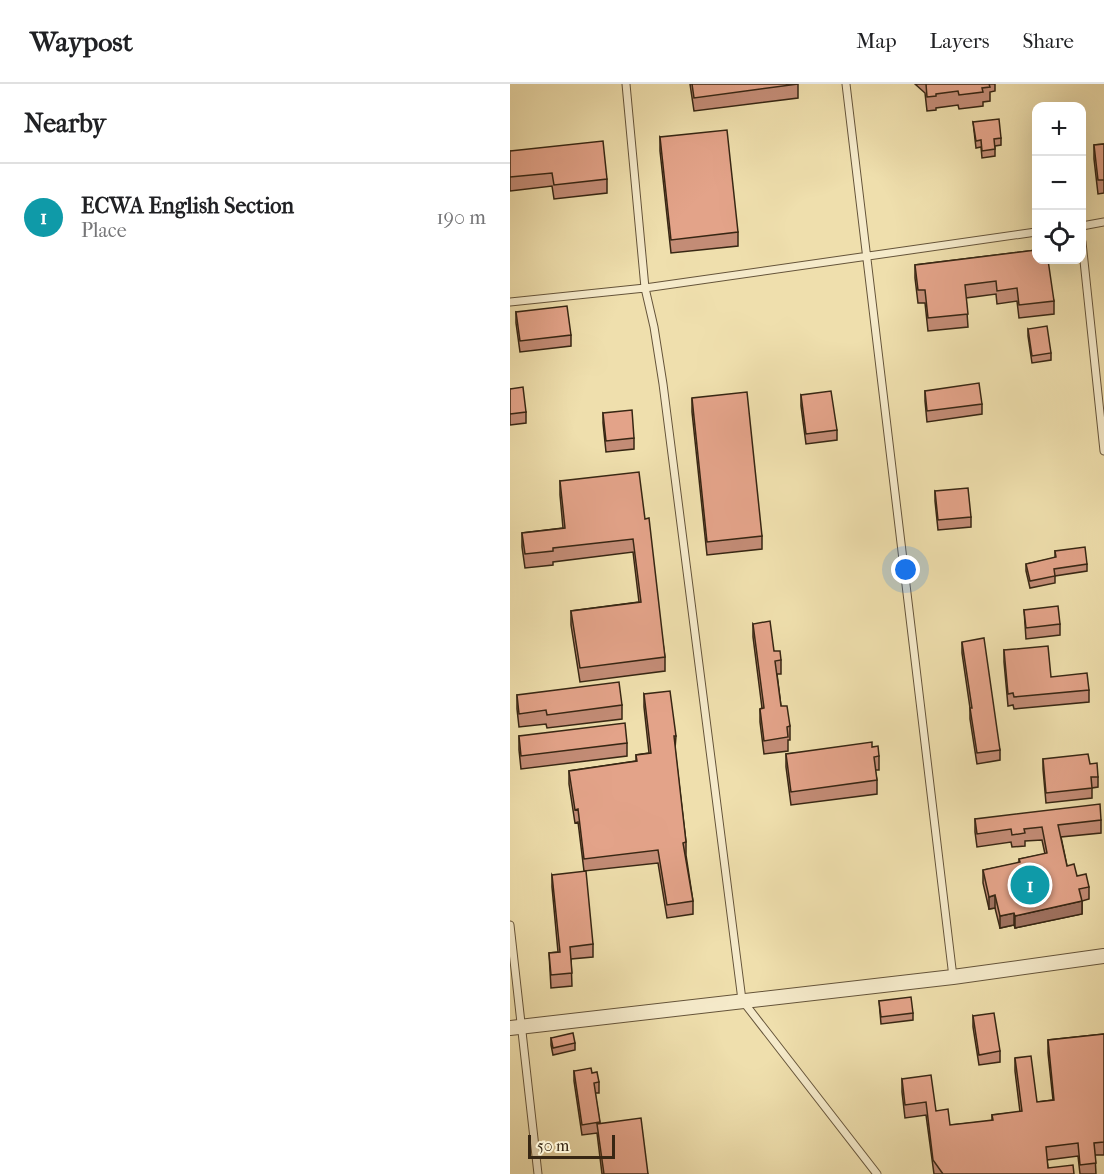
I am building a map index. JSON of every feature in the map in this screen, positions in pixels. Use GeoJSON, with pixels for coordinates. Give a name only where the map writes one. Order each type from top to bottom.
{"type":"FeatureCollection","features":[{"type":"Feature","properties":{"kind":"street"},"geometry":{"type":"LineString","coordinates":[[516,1027],[953,977],[1104,956]]}},
{"type":"Feature","properties":{"kind":"lane"},"geometry":{"type":"LineString","coordinates":[[626,84],[645,288],[663,384],[742,1000],[877,1174]]}},
{"type":"Feature","properties":{"kind":"lane"},"geometry":{"type":"LineString","coordinates":[[846,84],[953,977]]}},
{"type":"Feature","properties":{"kind":"lane"},"geometry":{"type":"LineString","coordinates":[[1086,225],[1104,222]]}},
{"type":"Feature","properties":{"kind":"lane"},"geometry":{"type":"LineString","coordinates":[[510,302],[645,288],[1032,233]]}},
{"type":"Feature","properties":{"kind":"lane"},"geometry":{"type":"LineString","coordinates":[[1084,264],[1104,451]]}},
{"type":"Feature","properties":{"kind":"lane"},"geometry":{"type":"LineString","coordinates":[[510,925],[516,1027],[538,1174]]}},
{"type":"Feature","properties":{"kind":"building"},"geometry":{"type":"Polygon","coordinates":[[[692,84],[798,84],[694,98],[692,84]]]}},
{"type":"Feature","properties":{"kind":"building"},"geometry":{"type":"Polygon","coordinates":[[[926,84],[989,84],[990,87],[982,88],[983,92],[959,95],[958,91],[927,97],[926,84]]]}},
{"type":"Feature","properties":{"kind":"building"},"geometry":{"type":"Polygon","coordinates":[[[999,119],[1001,138],[994,139],[995,149],[982,151],[981,140],[976,141],[973,122],[999,119]]]}},
{"type":"Feature","properties":{"kind":"building"},"geometry":{"type":"Polygon","coordinates":[[[727,130],[738,232],[671,240],[660,137],[727,130]]]}},
{"type":"Feature","properties":{"kind":"building"},"geometry":{"type":"Polygon","coordinates":[[[603,141],[607,179],[554,185],[552,173],[510,177],[510,151],[603,141]]]}},
{"type":"Feature","properties":{"kind":"building"},"geometry":{"type":"Polygon","coordinates":[[[1104,144],[1104,180],[1098,180],[1094,145],[1104,144]]]}},
{"type":"Feature","properties":{"kind":"building"},"geometry":{"type":"Polygon","coordinates":[[[1032,250],[1032,264],[1049,264],[1054,301],[1019,305],[1017,288],[997,291],[996,281],[965,285],[968,314],[928,318],[925,290],[918,290],[915,265],[1032,250]]]}},
{"type":"Feature","properties":{"kind":"building"},"geometry":{"type":"Polygon","coordinates":[[[567,306],[571,335],[520,341],[516,312],[567,306]]]}},
{"type":"Feature","properties":{"kind":"building"},"geometry":{"type":"Polygon","coordinates":[[[1047,326],[1051,353],[1032,356],[1028,329],[1047,326]]]}},
{"type":"Feature","properties":{"kind":"building"},"geometry":{"type":"Polygon","coordinates":[[[979,383],[982,404],[927,411],[925,391],[979,383]]]}},
{"type":"Feature","properties":{"kind":"building"},"geometry":{"type":"Polygon","coordinates":[[[523,387],[526,412],[510,414],[510,389],[523,387]]]}},
{"type":"Feature","properties":{"kind":"building"},"geometry":{"type":"Polygon","coordinates":[[[831,391],[837,430],[806,434],[801,395],[831,391]]]}},
{"type":"Feature","properties":{"kind":"building"},"geometry":{"type":"Polygon","coordinates":[[[747,392],[762,536],[707,542],[692,398],[747,392]]]}},
{"type":"Feature","properties":{"kind":"building"},"geometry":{"type":"Polygon","coordinates":[[[632,410],[634,438],[606,441],[603,413],[632,410]]]}},
{"type":"Feature","properties":{"kind":"building"},"geometry":{"type":"Polygon","coordinates":[[[639,472],[645,519],[649,518],[665,657],[580,668],[571,611],[641,602],[633,539],[553,548],[553,551],[525,554],[522,533],[565,528],[560,481],[639,472]]]}},
{"type":"Feature","properties":{"kind":"building"},"geometry":{"type":"Polygon","coordinates":[[[968,488],[971,517],[938,520],[935,491],[968,488]]]}},
{"type":"Feature","properties":{"kind":"building"},"geometry":{"type":"Polygon","coordinates":[[[1085,547],[1087,564],[1054,569],[1055,576],[1030,581],[1026,564],[1056,557],[1055,551],[1085,547]]]}},
{"type":"Feature","properties":{"kind":"building"},"geometry":{"type":"Polygon","coordinates":[[[1058,606],[1060,624],[1026,628],[1024,610],[1058,606]]]}},
{"type":"Feature","properties":{"kind":"building"},"geometry":{"type":"Polygon","coordinates":[[[770,621],[774,651],[780,651],[781,660],[775,661],[781,706],[787,706],[790,726],[787,727],[788,737],[764,741],[760,709],[764,708],[753,624],[770,621]]]}},
{"type":"Feature","properties":{"kind":"building"},"geometry":{"type":"Polygon","coordinates":[[[984,638],[1000,750],[977,753],[962,642],[984,638]]]}},
{"type":"Feature","properties":{"kind":"building"},"geometry":{"type":"Polygon","coordinates":[[[1048,646],[1051,677],[1087,673],[1089,690],[1014,697],[1013,693],[1008,694],[1004,650],[1048,646]]]}},
{"type":"Feature","properties":{"kind":"building"},"geometry":{"type":"Polygon","coordinates":[[[619,682],[622,705],[547,715],[546,710],[519,714],[517,695],[619,682]]]}},
{"type":"Feature","properties":{"kind":"building"},"geometry":{"type":"Polygon","coordinates":[[[670,691],[686,842],[683,843],[693,901],[667,905],[658,850],[584,859],[578,809],[575,810],[569,771],[637,761],[636,755],[651,753],[644,694],[670,691]]]}},
{"type":"Feature","properties":{"kind":"building"},"geometry":{"type":"Polygon","coordinates":[[[625,723],[627,743],[521,756],[519,736],[625,723]]]}},
{"type":"Feature","properties":{"kind":"building"},"geometry":{"type":"Polygon","coordinates":[[[872,742],[872,747],[878,746],[879,756],[874,757],[877,780],[791,792],[786,754],[872,742]]]}},
{"type":"Feature","properties":{"kind":"building"},"geometry":{"type":"Polygon","coordinates":[[[1088,754],[1090,764],[1097,763],[1098,777],[1091,777],[1092,788],[1046,793],[1043,759],[1088,754]]]}},
{"type":"Feature","properties":{"kind":"building"},"geometry":{"type":"Polygon","coordinates":[[[1100,804],[1101,820],[1058,825],[1067,866],[1074,864],[1077,876],[1086,874],[1089,887],[1079,889],[1082,901],[1015,916],[1014,913],[1000,916],[995,895],[989,897],[983,870],[1047,853],[1042,827],[1024,829],[1025,833],[1012,835],[1011,829],[977,834],[975,819],[1100,804]]]}},
{"type":"Feature","properties":{"kind":"building"},"geometry":{"type":"Polygon","coordinates":[[[586,871],[593,944],[570,947],[572,973],[551,975],[549,953],[560,952],[552,875],[586,871]]]}},
{"type":"Feature","properties":{"kind":"building"},"geometry":{"type":"Polygon","coordinates":[[[911,997],[913,1013],[881,1017],[879,1001],[911,997]]]}},
{"type":"Feature","properties":{"kind":"building"},"geometry":{"type":"Polygon","coordinates":[[[994,1013],[1000,1051],[979,1055],[973,1016],[994,1013]]]}},
{"type":"Feature","properties":{"kind":"building"},"geometry":{"type":"Polygon","coordinates":[[[573,1033],[575,1043],[553,1048],[551,1038],[573,1033]]]}},
{"type":"Feature","properties":{"kind":"building"},"geometry":{"type":"Polygon","coordinates":[[[1104,1034],[1104,1142],[1094,1143],[1096,1163],[1080,1165],[1078,1143],[1046,1147],[1048,1168],[1073,1165],[1074,1174],[943,1174],[933,1160],[926,1102],[905,1105],[902,1079],[931,1075],[936,1111],[948,1109],[950,1125],[993,1120],[992,1115],[1022,1111],[1015,1058],[1031,1056],[1037,1102],[1054,1100],[1048,1040],[1104,1034]]]}},
{"type":"Feature","properties":{"kind":"building"},"geometry":{"type":"Polygon","coordinates":[[[591,1068],[592,1073],[597,1072],[599,1082],[594,1083],[600,1122],[582,1125],[574,1071],[591,1068]]]}},
{"type":"Feature","properties":{"kind":"building"},"geometry":{"type":"Polygon","coordinates":[[[641,1118],[648,1174],[604,1174],[597,1124],[641,1118]]]}},
{"type":"Feature","properties":{"kind":"place","name":"ECWA English Section"},"geometry":{"type":"Point","coordinates":[1030,885]}}]}
